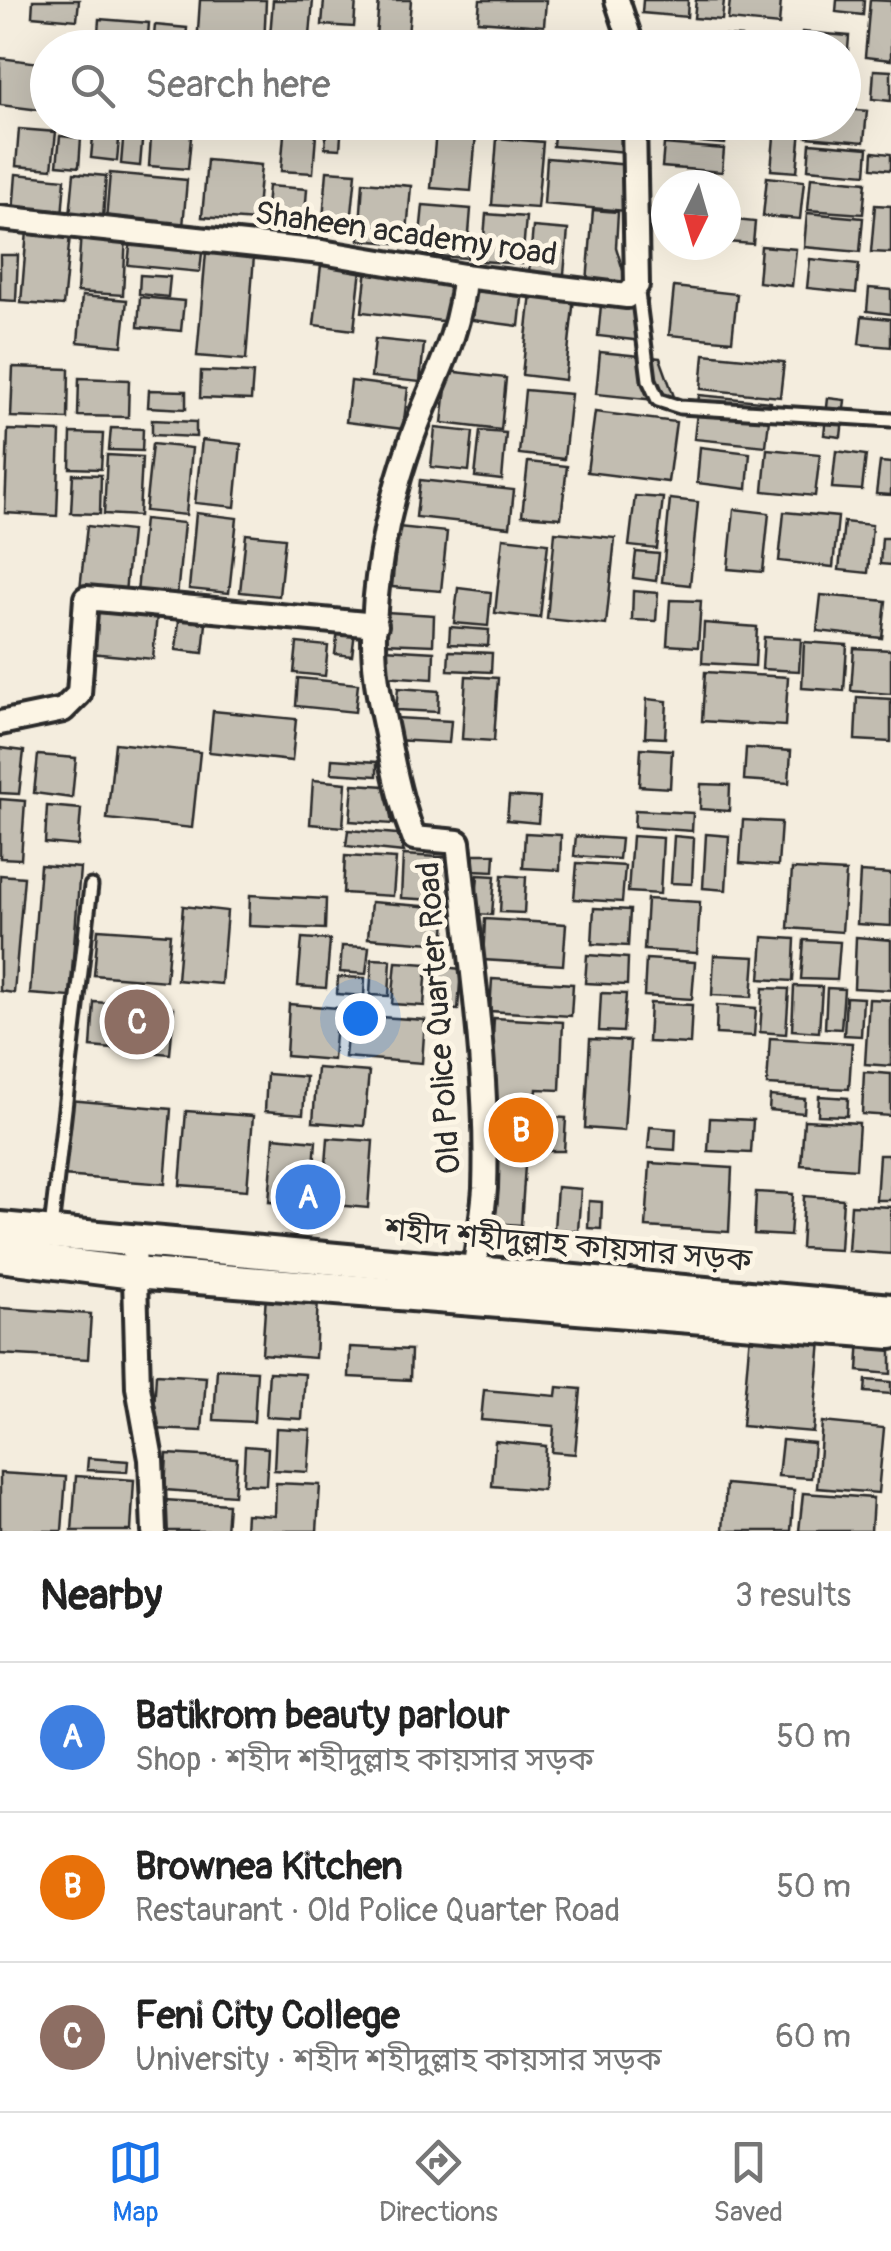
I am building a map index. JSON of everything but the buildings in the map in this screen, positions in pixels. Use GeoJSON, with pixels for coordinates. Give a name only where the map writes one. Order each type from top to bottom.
{"type":"FeatureCollection","features":[{"type":"Feature","properties":{"kind":"main road","name":"শহীদ শহীদুল্লাহ কায়সার সড়ক"},"geometry":{"type":"LineString","coordinates":[[0,1228],[51,1234],[134,1258],[891,1334]]}},
{"type":"Feature","properties":{"kind":"main road","name":"শহীদ শহীদুল্লাহ কায়সার সড়ক"},"geometry":{"type":"LineString","coordinates":[[0,1256],[474,1272],[891,1310]]}},
{"type":"Feature","properties":{"kind":"street"},"geometry":{"type":"LineString","coordinates":[[617,0],[627,30]]}},
{"type":"Feature","properties":{"kind":"street"},"geometry":{"type":"LineString","coordinates":[[634,140],[637,285]]}},
{"type":"Feature","properties":{"kind":"street","name":"Shaheen academy road"},"geometry":{"type":"LineString","coordinates":[[0,218],[322,252],[464,276],[628,296],[637,285]]}},
{"type":"Feature","properties":{"kind":"street","name":"Old Police Quarter Road"},"geometry":{"type":"LineString","coordinates":[[464,276],[462,307],[446,360],[413,436],[394,501],[382,558],[376,680],[400,804],[414,838],[458,842],[477,1010],[484,1118],[484,1190],[474,1272]]}},
{"type":"Feature","properties":{"kind":"street"},"geometry":{"type":"LineString","coordinates":[[0,723],[64,710],[79,694],[86,598],[376,625]]}},
{"type":"Feature","properties":{"kind":"street"},"geometry":{"type":"LineString","coordinates":[[134,1258],[138,1387],[151,1460],[154,1531]]}},
{"type":"Feature","properties":{"kind":"lane"},"geometry":{"type":"LineString","coordinates":[[637,285],[649,380],[658,400],[680,407],[891,420]]}},
{"type":"Feature","properties":{"kind":"lane"},"geometry":{"type":"LineString","coordinates":[[51,1234],[91,886]]}},
{"type":"Feature","properties":{"kind":"place","name":"Feni City College"},"geometry":{"type":"Point","coordinates":[137,1022]}},
{"type":"Feature","properties":{"kind":"place","name":"Brownea Kitchen"},"geometry":{"type":"Point","coordinates":[521,1130]}},
{"type":"Feature","properties":{"kind":"place","name":"Batikrom beauty parlour"},"geometry":{"type":"Point","coordinates":[308,1197]}}]}
